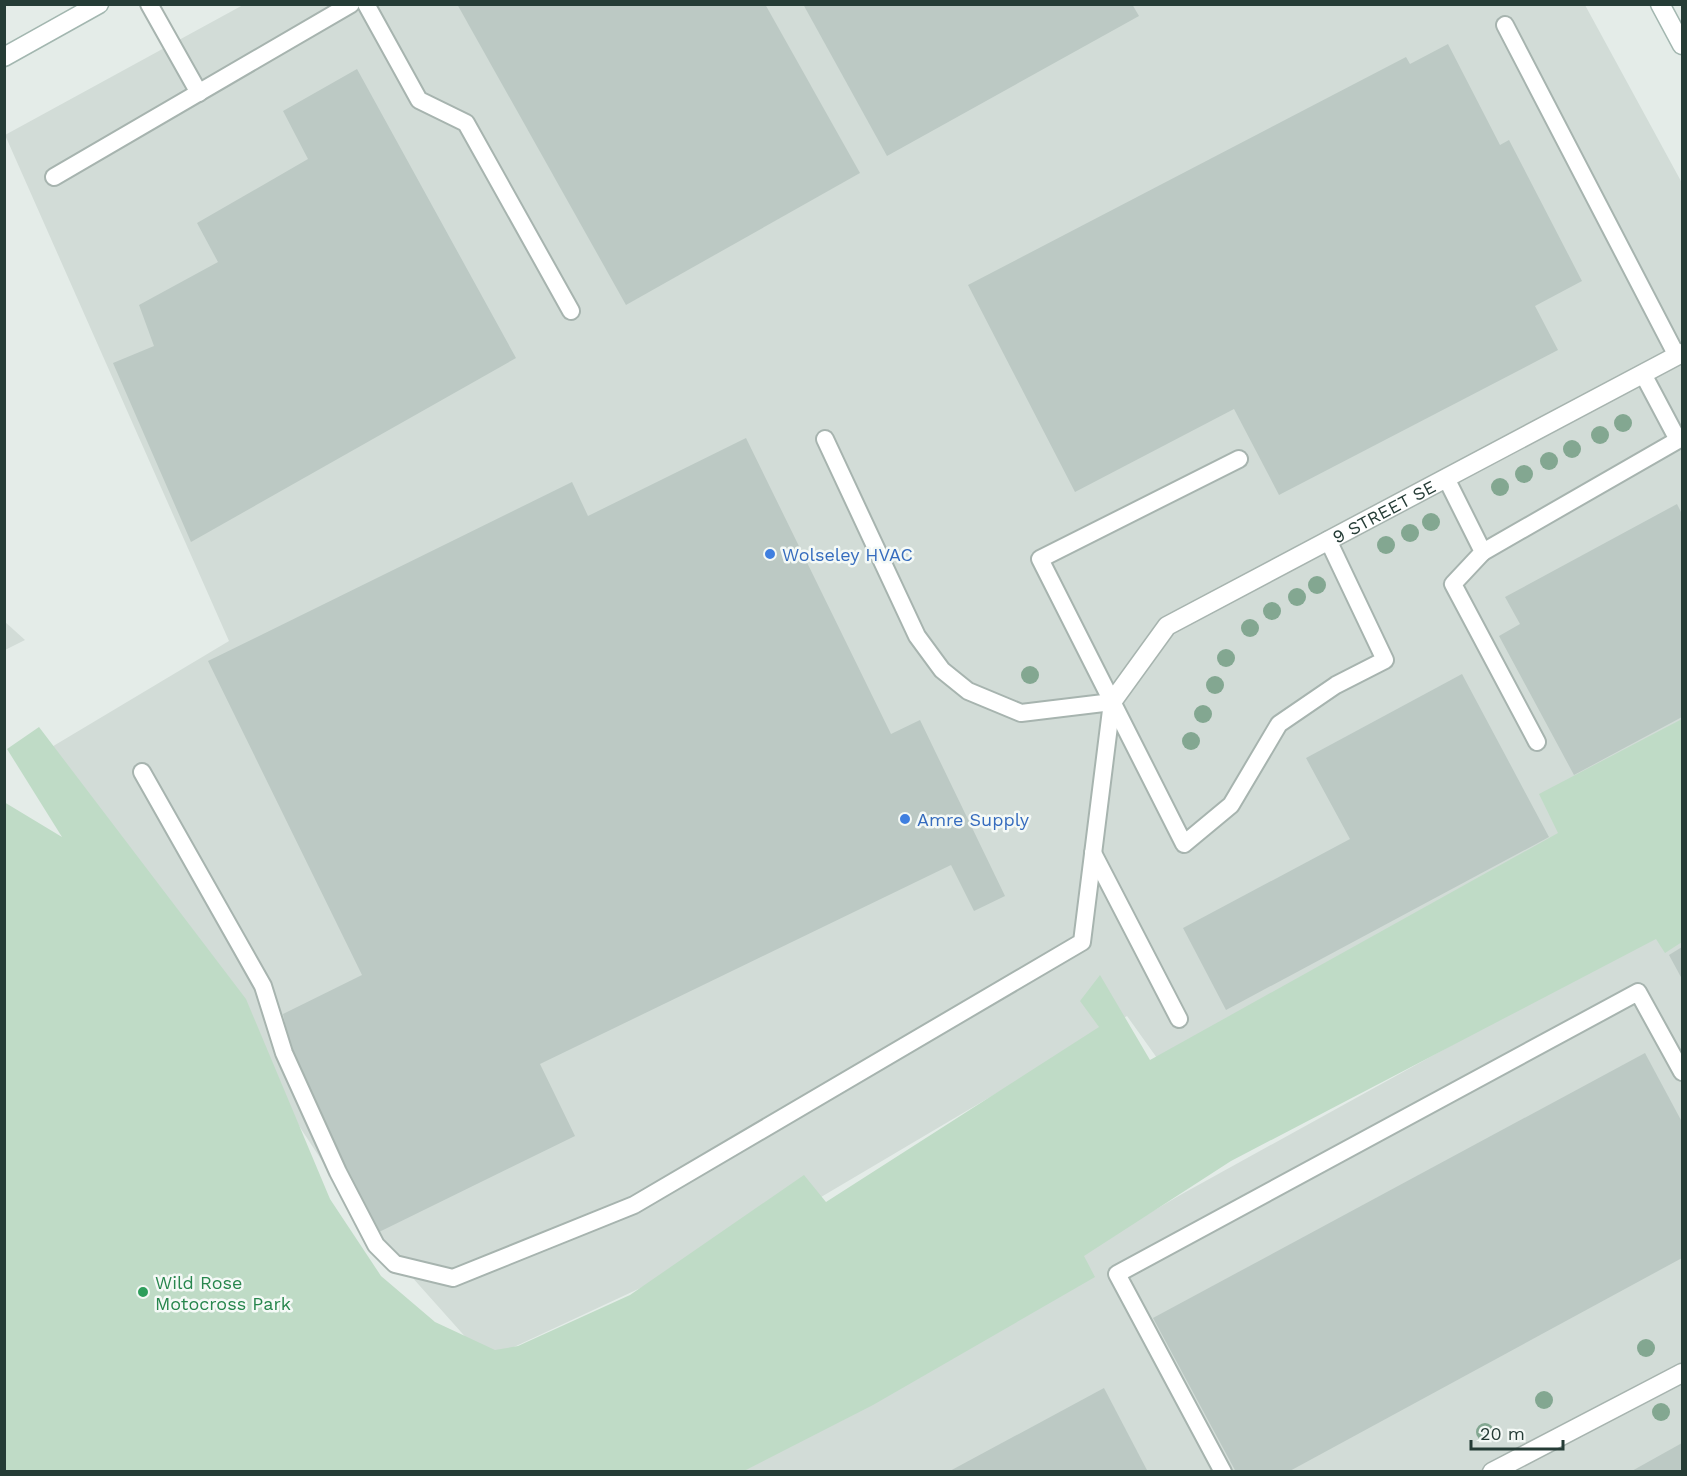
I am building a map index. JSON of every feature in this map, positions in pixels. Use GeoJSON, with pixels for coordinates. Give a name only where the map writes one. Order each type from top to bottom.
{"type":"FeatureCollection","features":[{"type":"Feature","properties":{"kind":"street"},"geometry":{"type":"LineString","coordinates":[[4,57],[99,4]]}},
{"type":"Feature","properties":{"kind":"street"},"geometry":{"type":"LineString","coordinates":[[1660,4],[1683,45]]}},
{"type":"Feature","properties":{"kind":"street","name":"9 STREET SE"},"geometry":{"type":"LineString","coordinates":[[1112,702],[1167,626],[1680,355]]}},
{"type":"Feature","properties":{"kind":"street"},"geometry":{"type":"LineString","coordinates":[[1492,1472],[1683,1373]]}},
{"type":"Feature","properties":{"kind":"lane"},"geometry":{"type":"LineString","coordinates":[[149,4],[198,93]]}},
{"type":"Feature","properties":{"kind":"lane"},"geometry":{"type":"LineString","coordinates":[[54,177],[351,4]]}},
{"type":"Feature","properties":{"kind":"lane"},"geometry":{"type":"LineString","coordinates":[[366,4],[419,100],[466,123],[571,311]]}},
{"type":"Feature","properties":{"kind":"lane"},"geometry":{"type":"LineString","coordinates":[[1505,25],[1680,355]]}},
{"type":"Feature","properties":{"kind":"lane"},"geometry":{"type":"LineString","coordinates":[[1537,742],[1453,584],[1483,552],[1680,441],[1643,374]]}},
{"type":"Feature","properties":{"kind":"lane"},"geometry":{"type":"LineString","coordinates":[[825,439],[917,636],[942,670],[968,691],[1021,713],[1112,702]]}},
{"type":"Feature","properties":{"kind":"lane"},"geometry":{"type":"LineString","coordinates":[[1239,459],[1040,559],[1184,844],[1231,805],[1279,724],[1336,685],[1385,660],[1328,540]]}},
{"type":"Feature","properties":{"kind":"lane"},"geometry":{"type":"LineString","coordinates":[[1446,478],[1483,552]]}},
{"type":"Feature","properties":{"kind":"lane"},"geometry":{"type":"LineString","coordinates":[[142,772],[263,986],[284,1053],[338,1172],[376,1245],[395,1264],[453,1278],[634,1205],[1082,942],[1112,702]]}},
{"type":"Feature","properties":{"kind":"lane"},"geometry":{"type":"LineString","coordinates":[[1093,854],[1179,1018]]}},
{"type":"Feature","properties":{"kind":"lane"},"geometry":{"type":"LineString","coordinates":[[1223,1472],[1117,1274],[1638,992],[1683,1072]]}},
{"type":"Feature","properties":{"kind":"shaded area"},"geometry":{"type":"Polygon","coordinates":[[[243,5],[1585,5],[1682,183],[1682,771],[1157,1058],[1127,1016],[767,1229],[486,1360],[361,1220],[50,748],[229,641],[5,135],[243,5]]]}},
{"type":"Feature","properties":{"kind":"shaded area"},"geometry":{"type":"Polygon","coordinates":[[[4,621],[25,640],[5,650],[4,650],[4,621]]]}},
{"type":"Feature","properties":{"kind":"shaded area"},"geometry":{"type":"Polygon","coordinates":[[[1682,918],[1682,1471],[687,1472],[737,1455],[1182,1194],[1682,918]]]}},
{"type":"Feature","properties":{"kind":"green space"},"geometry":{"type":"Polygon","coordinates":[[[1682,719],[1682,942],[1665,953],[1656,939],[1231,1161],[1084,1256],[1095,1277],[873,1405],[744,1471],[5,1471],[4,802],[62,837],[7,749],[39,727],[246,999],[330,1199],[381,1276],[435,1322],[495,1350],[518,1346],[630,1295],[804,1175],[826,1202],[1099,1027],[1080,1001],[1100,975],[1150,1060],[1558,833],[1539,794],[1682,719]]]}},
{"type":"Feature","properties":{"kind":"building"},"geometry":{"type":"Polygon","coordinates":[[[457,4],[765,4],[860,173],[626,305],[457,4]]]}},
{"type":"Feature","properties":{"kind":"building"},"geometry":{"type":"Polygon","coordinates":[[[803,4],[1132,4],[1139,16],[887,156],[803,4]]]}},
{"type":"Feature","properties":{"kind":"building"},"geometry":{"type":"Polygon","coordinates":[[[1448,44],[1500,145],[1509,140],[1582,281],[1535,306],[1558,350],[1279,495],[1234,409],[1075,492],[968,285],[1406,57],[1410,64],[1448,44]]]}},
{"type":"Feature","properties":{"kind":"building"},"geometry":{"type":"Polygon","coordinates":[[[357,69],[516,358],[191,542],[113,363],[154,346],[139,305],[218,262],[197,223],[308,159],[283,111],[357,69]]]}},
{"type":"Feature","properties":{"kind":"building"},"geometry":{"type":"Polygon","coordinates":[[[746,438],[891,734],[920,720],[1005,896],[974,911],[951,865],[540,1064],[575,1136],[377,1233],[292,1058],[283,1014],[362,975],[208,661],[572,482],[588,516],[746,438]]]}},
{"type":"Feature","properties":{"kind":"building"},"geometry":{"type":"Polygon","coordinates":[[[1677,504],[1682,514],[1682,717],[1574,775],[1499,636],[1520,624],[1505,597],[1677,504]]]}},
{"type":"Feature","properties":{"kind":"building"},"geometry":{"type":"Polygon","coordinates":[[[1462,674],[1549,837],[1226,1010],[1183,928],[1350,839],[1306,758],[1462,674]]]}},
{"type":"Feature","properties":{"kind":"building"},"geometry":{"type":"Polygon","coordinates":[[[1682,947],[1682,979],[1669,955],[1682,947]]]}},
{"type":"Feature","properties":{"kind":"building"},"geometry":{"type":"Polygon","coordinates":[[[1645,1053],[1682,1122],[1682,1258],[1288,1472],[1236,1472],[1153,1318],[1645,1053]]]}},
{"type":"Feature","properties":{"kind":"building"},"geometry":{"type":"Polygon","coordinates":[[[1104,1388],[1148,1472],[948,1472],[1104,1388]]]}},
{"type":"Feature","properties":{"kind":"building"},"geometry":{"type":"Polygon","coordinates":[[[1682,1443],[1682,1472],[1630,1472],[1682,1443]]]}},
{"type":"Feature","properties":{"kind":"place","name":"Wolseley HVAC"},"geometry":{"type":"Point","coordinates":[770,554]}},
{"type":"Feature","properties":{"kind":"place","name":"Amre Supply"},"geometry":{"type":"Point","coordinates":[905,819]}},
{"type":"Feature","properties":{"kind":"place","name":"Wild Rose Motocross Park"},"geometry":{"type":"Point","coordinates":[143,1292]}}]}
